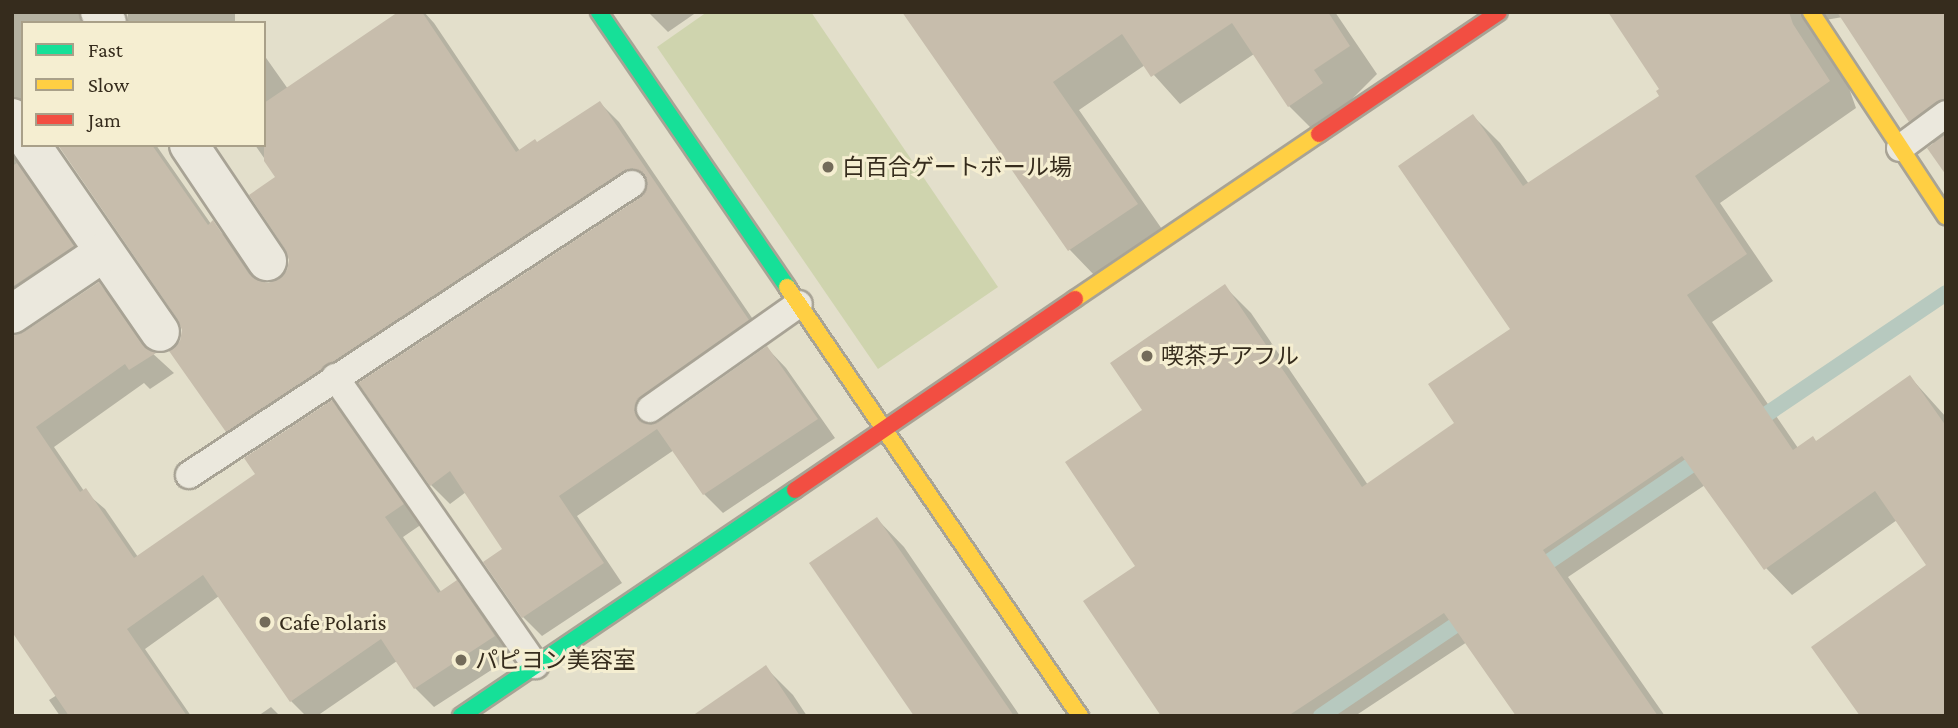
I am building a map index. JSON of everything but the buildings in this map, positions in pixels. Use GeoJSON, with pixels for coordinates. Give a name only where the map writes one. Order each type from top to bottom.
{"type":"FeatureCollection","features":[{"type":"Feature","properties":{"kind":"street"},"geometry":{"type":"LineString","coordinates":[[599,12],[1080,716]]}},
{"type":"Feature","properties":{"kind":"street"},"geometry":{"type":"LineString","coordinates":[[461,716],[1499,12]]}},
{"type":"Feature","properties":{"kind":"street"},"geometry":{"type":"LineString","coordinates":[[1811,12],[1946,217]]}},
{"type":"Feature","properties":{"kind":"street"},"geometry":{"type":"LineString","coordinates":[[32,147],[160,332]]}},
{"type":"Feature","properties":{"kind":"street"},"geometry":{"type":"LineString","coordinates":[[190,147],[267,261]]}},
{"type":"Feature","properties":{"kind":"street"},"geometry":{"type":"LineString","coordinates":[[12,314],[104,252]]}},
{"type":"Feature","properties":{"kind":"lane"},"geometry":{"type":"LineString","coordinates":[[1900,148],[1946,114]]}},
{"type":"Feature","properties":{"kind":"lane"},"geometry":{"type":"LineString","coordinates":[[189,475],[632,184]]}},
{"type":"Feature","properties":{"kind":"lane"},"geometry":{"type":"LineString","coordinates":[[650,409],[799,304]]}},
{"type":"Feature","properties":{"kind":"lane"},"geometry":{"type":"LineString","coordinates":[[335,377],[535,665]]}},
{"type":"Feature","properties":{"kind":"green space","name":"白百合ゲートボール場"},"geometry":{"type":"Polygon","coordinates":[[[707,12],[811,12],[998,287],[878,369],[657,47],[707,12]]]}},
{"type":"Feature","properties":{"kind":"waterway"},"geometry":{"type":"LineString","coordinates":[[1752,424],[1946,293]]}},
{"type":"Feature","properties":{"kind":"waterway"},"geometry":{"type":"LineString","coordinates":[[1535,571],[1707,454]]}},
{"type":"Feature","properties":{"kind":"waterway"},"geometry":{"type":"LineString","coordinates":[[1321,716],[1470,615]]}},
{"type":"Feature","properties":{"kind":"traffic: fast"},"geometry":{"type":"LineString","coordinates":[[599,12],[787,287]]}},
{"type":"Feature","properties":{"kind":"traffic: fast"},"geometry":{"type":"LineString","coordinates":[[461,716],[795,490]]}},
{"type":"Feature","properties":{"kind":"traffic: slow"},"geometry":{"type":"LineString","coordinates":[[1811,12],[1946,217]]}},
{"type":"Feature","properties":{"kind":"traffic: slow"},"geometry":{"type":"LineString","coordinates":[[1075,299],[1319,134]]}},
{"type":"Feature","properties":{"kind":"traffic: slow"},"geometry":{"type":"LineString","coordinates":[[787,287],[1080,716]]}},
{"type":"Feature","properties":{"kind":"traffic: jam"},"geometry":{"type":"LineString","coordinates":[[1319,134],[1499,12]]}},
{"type":"Feature","properties":{"kind":"traffic: jam"},"geometry":{"type":"LineString","coordinates":[[795,490],[1075,299]]}},
{"type":"Feature","properties":{"kind":"place","name":"白百合ゲートボール場"},"geometry":{"type":"Point","coordinates":[828,167]}},
{"type":"Feature","properties":{"kind":"place","name":"喫茶チアフル"},"geometry":{"type":"Point","coordinates":[1147,356]}},
{"type":"Feature","properties":{"kind":"place","name":"Cafe Polaris"},"geometry":{"type":"Point","coordinates":[265,622]}},
{"type":"Feature","properties":{"kind":"place","name":"パピヨン美容室"},"geometry":{"type":"Point","coordinates":[461,660]}}]}
